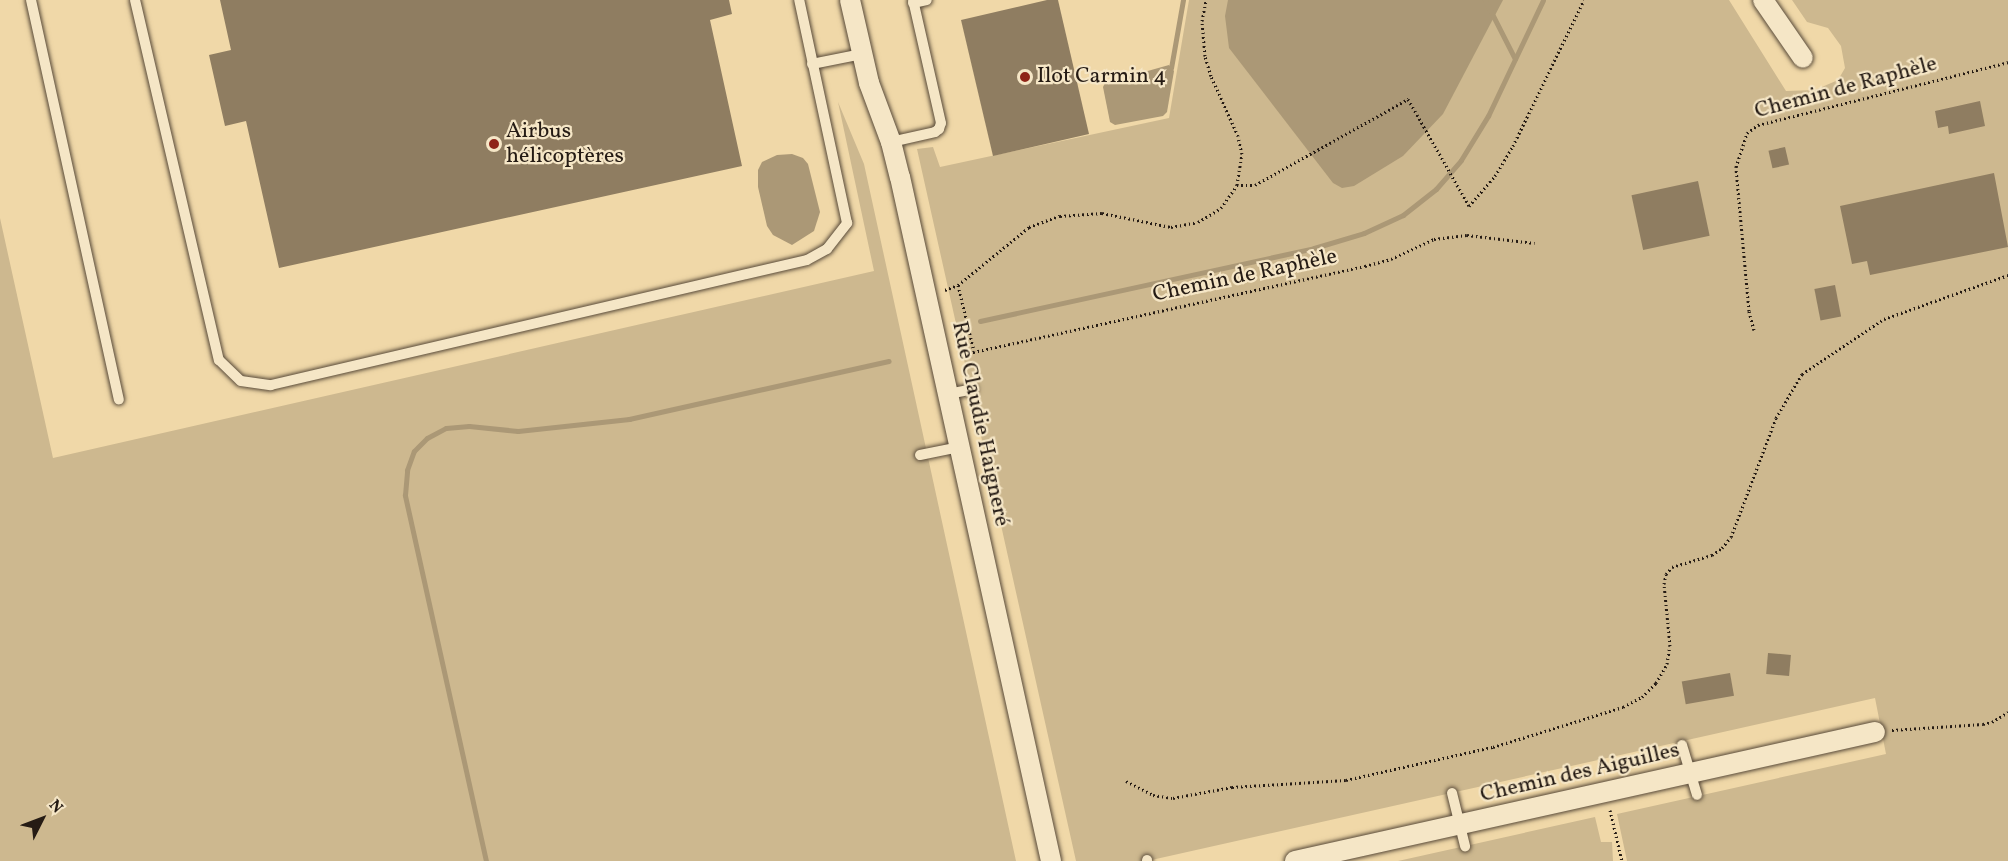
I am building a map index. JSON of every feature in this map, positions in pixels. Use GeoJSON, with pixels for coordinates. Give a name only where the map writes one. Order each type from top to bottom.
{"type":"FeatureCollection","features":[{"type":"Feature","properties":{"kind":"street","name":"Rue Claudie Haigneré"},"geometry":{"type":"LineString","coordinates":[[850,0],[868,83],[891,142],[1052,861]]}},
{"type":"Feature","properties":{"kind":"street"},"geometry":{"type":"LineString","coordinates":[[1763,0],[1803,58]]}},
{"type":"Feature","properties":{"kind":"street","name":"Chemin des Aiguilles"},"geometry":{"type":"LineString","coordinates":[[1295,861],[1875,732]]}},
{"type":"Feature","properties":{"kind":"lane"},"geometry":{"type":"LineString","coordinates":[[31,0],[119,399]]}},
{"type":"Feature","properties":{"kind":"lane"},"geometry":{"type":"LineString","coordinates":[[135,0],[219,360],[241,381],[271,385],[807,260],[827,249],[847,223],[799,0]]}},
{"type":"Feature","properties":{"kind":"lane"},"geometry":{"type":"LineString","coordinates":[[891,142],[935,132],[941,123],[913,2],[927,0]]}},
{"type":"Feature","properties":{"kind":"lane"},"geometry":{"type":"LineString","coordinates":[[812,64],[862,54]]}},
{"type":"Feature","properties":{"kind":"lane"},"geometry":{"type":"LineString","coordinates":[[948,394],[973,389]]}},
{"type":"Feature","properties":{"kind":"lane"},"geometry":{"type":"LineString","coordinates":[[920,455],[960,447]]}},
{"type":"Feature","properties":{"kind":"lane"},"geometry":{"type":"LineString","coordinates":[[1682,745],[1697,795]]}},
{"type":"Feature","properties":{"kind":"lane"},"geometry":{"type":"LineString","coordinates":[[1452,793],[1466,846]]}},
{"type":"Feature","properties":{"kind":"path"},"geometry":{"type":"LineString","coordinates":[[945,290],[958,285],[1014,237],[1045,220],[1082,212],[1102,213],[1160,225],[1185,226],[1198,222],[1221,208],[1231,197],[1237,185],[1242,154],[1238,136],[1211,76],[1205,56],[1202,21],[1206,0]]}},
{"type":"Feature","properties":{"kind":"path"},"geometry":{"type":"LineString","coordinates":[[1237,185],[1255,185],[1408,99],[1468,206],[1495,176],[1513,146],[1584,0]]}},
{"type":"Feature","properties":{"kind":"path","name":"Chemin de Raphèle"},"geometry":{"type":"LineString","coordinates":[[1754,330],[1749,311],[1736,167],[1747,133],[1758,124],[2008,62]]}},
{"type":"Feature","properties":{"kind":"path","name":"Chemin de Raphèle"},"geometry":{"type":"LineString","coordinates":[[960,355],[1365,266],[1390,259],[1434,239],[1467,235],[1535,243]]}},
{"type":"Feature","properties":{"kind":"path"},"geometry":{"type":"LineString","coordinates":[[1126,781],[1153,795],[1173,798],[1232,787],[1346,780],[1493,747],[1623,707],[1642,697],[1656,683],[1667,664],[1670,646],[1664,584],[1666,574],[1672,567],[1712,555],[1731,537],[1776,418],[1802,374],[1884,319],[2008,275]]}},
{"type":"Feature","properties":{"kind":"path"},"geometry":{"type":"LineString","coordinates":[[958,285],[974,351]]}},
{"type":"Feature","properties":{"kind":"path"},"geometry":{"type":"LineString","coordinates":[[1875,732],[1983,724],[1992,722],[2008,712]]}},
{"type":"Feature","properties":{"kind":"path"},"geometry":{"type":"LineString","coordinates":[[1610,810],[1622,861]]}},
{"type":"Feature","properties":{"kind":"shaded area"},"geometry":{"type":"Polygon","coordinates":[[[1189,0],[1729,0],[1786,91],[1815,90],[1838,80],[1845,68],[1841,46],[1828,28],[1807,22],[1792,0],[2008,0],[2008,861],[1627,861],[1617,814],[1886,754],[1875,698],[1147,861],[1076,861],[917,149],[933,147],[940,167],[1169,118],[1189,0]]]}},
{"type":"Feature","properties":{"kind":"shaded area"},"geometry":{"type":"Polygon","coordinates":[[[1228,0],[1503,0],[1443,114],[1403,156],[1354,186],[1342,188],[1333,183],[1229,48],[1225,16],[1228,0]]]}},
{"type":"Feature","properties":{"kind":"shaded area"},"geometry":{"type":"Polygon","coordinates":[[[1169,65],[1174,71],[1167,112],[1163,116],[1115,125],[1110,122],[1103,87],[1105,83],[1169,65]]]}},
{"type":"Feature","properties":{"kind":"shaded area"},"geometry":{"type":"Polygon","coordinates":[[[838,102],[864,164],[1016,861],[0,861],[0,218],[53,458],[874,271],[838,102]]]}},
{"type":"Feature","properties":{"kind":"shaded area"},"geometry":{"type":"Polygon","coordinates":[[[792,154],[803,158],[808,164],[820,212],[814,231],[792,245],[773,235],[767,226],[758,187],[758,170],[762,162],[777,155],[792,154]]]}},
{"type":"Feature","properties":{"kind":"shaded area"},"geometry":{"type":"Polygon","coordinates":[[[1595,817],[1601,842],[1612,842],[1613,861],[1398,861],[1595,817]]]}},
{"type":"Feature","properties":{"kind":"building","name":"Airbus hélicoptères"},"geometry":{"type":"Polygon","coordinates":[[[220,0],[729,0],[732,14],[710,20],[742,166],[279,268],[246,121],[225,126],[209,55],[231,50],[220,0]]]}},
{"type":"Feature","properties":{"kind":"building","name":"Ilot Carmin 4"},"geometry":{"type":"Polygon","coordinates":[[[1047,0],[1058,0],[1089,134],[993,156],[961,20],[1047,0]]]}},
{"type":"Feature","properties":{"kind":"building"},"geometry":{"type":"Polygon","coordinates":[[[1980,101],[1985,126],[1949,134],[1948,126],[1938,128],[1935,111],[1980,101]]]}},
{"type":"Feature","properties":{"kind":"building"},"geometry":{"type":"Polygon","coordinates":[[[1785,147],[1789,165],[1772,168],[1768,151],[1785,147]]]}},
{"type":"Feature","properties":{"kind":"building"},"geometry":{"type":"Polygon","coordinates":[[[1994,173],[2008,247],[1870,275],[1867,261],[1852,264],[1840,206],[1994,173]]]}},
{"type":"Feature","properties":{"kind":"building"},"geometry":{"type":"Polygon","coordinates":[[[1698,181],[1710,236],[1643,250],[1631,195],[1698,181]]]}},
{"type":"Feature","properties":{"kind":"building"},"geometry":{"type":"Polygon","coordinates":[[[1835,285],[1841,316],[1820,320],[1814,289],[1835,285]]]}},
{"type":"Feature","properties":{"kind":"building"},"geometry":{"type":"Polygon","coordinates":[[[1768,653],[1791,655],[1789,676],[1766,674],[1768,653]]]}},
{"type":"Feature","properties":{"kind":"building"},"geometry":{"type":"Polygon","coordinates":[[[1730,673],[1734,696],[1686,704],[1682,682],[1730,673]]]}},
{"type":"Feature","properties":{"kind":"waterway"},"geometry":{"type":"LineString","coordinates":[[1171,68],[1183,0]]}},
{"type":"Feature","properties":{"kind":"waterway"},"geometry":{"type":"LineString","coordinates":[[1485,0],[1515,59]]}},
{"type":"Feature","properties":{"kind":"waterway"},"geometry":{"type":"LineString","coordinates":[[980,321],[1314,248],[1364,233],[1403,215],[1436,189],[1461,160],[1488,116],[1543,0]]}},
{"type":"Feature","properties":{"kind":"waterway"},"geometry":{"type":"LineString","coordinates":[[486,861],[405,495],[407,470],[414,451],[427,438],[446,428],[469,426],[518,431],[629,419],[889,361]]}},
{"type":"Feature","properties":{"kind":"place","name":"Ilot Carmin 4"},"geometry":{"type":"Point","coordinates":[1025,77]}},
{"type":"Feature","properties":{"kind":"place","name":"Airbus hélicoptères"},"geometry":{"type":"Point","coordinates":[494,144]}}]}
